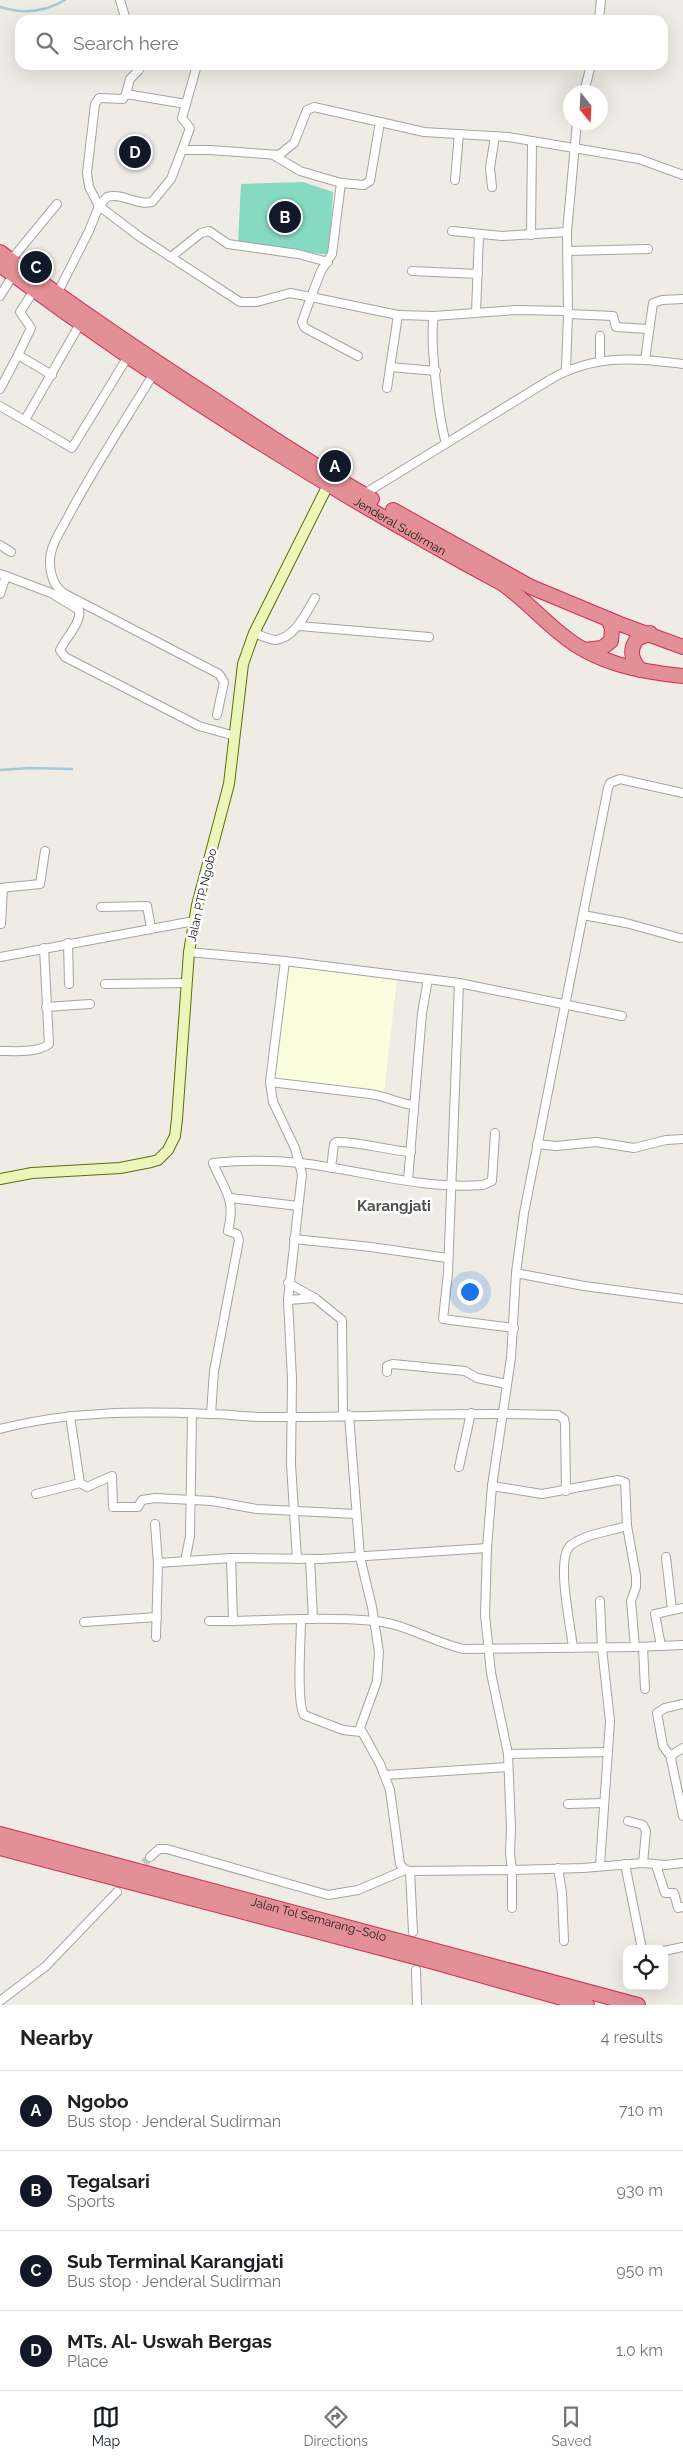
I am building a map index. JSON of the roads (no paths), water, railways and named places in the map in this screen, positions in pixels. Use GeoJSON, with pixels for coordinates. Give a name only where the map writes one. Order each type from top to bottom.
{"type":"FeatureCollection","features":[{"type":"Feature","properties":{"kind":"highway","name":"Jenderal Sudirman"},"geometry":{"type":"LineString","coordinates":[[4,259],[13,274],[81,322],[364,494],[531,587],[683,647]]}},
{"type":"Feature","properties":{"kind":"highway","name":"Jenderal Sudirman"},"geometry":{"type":"LineString","coordinates":[[4,259],[57,294],[131,351],[154,373],[328,485],[502,584],[519,596],[560,634],[583,650],[612,663],[640,670],[683,676]]}},
{"type":"Feature","properties":{"kind":"highway"},"geometry":{"type":"LineString","coordinates":[[583,650],[602,648],[611,641],[613,634],[608,619]]}},
{"type":"Feature","properties":{"kind":"highway"},"geometry":{"type":"LineString","coordinates":[[640,670],[632,659],[631,651],[637,639],[650,633]]}},
{"type":"Feature","properties":{"kind":"highway","name":"Jalan Tol Semarang–Solo"},"geometry":{"type":"LineString","coordinates":[[0,1834],[638,2005]]}},
{"type":"Feature","properties":{"kind":"highway","name":"Jalan Tol Semarang–Solo"},"geometry":{"type":"LineString","coordinates":[[0,1848],[430,1961],[587,2005]]}},
{"type":"Feature","properties":{"kind":"main road","name":"Jalan PTP Ngobo"},"geometry":{"type":"LineString","coordinates":[[0,1179],[32,1173],[138,1165],[163,1157],[173,1142],[177,1119],[189,952],[194,921],[226,797],[243,664],[254,633],[328,485]]}},
{"type":"Feature","properties":{"kind":"street"},"geometry":{"type":"LineString","coordinates":[[120,0],[124,15]]}},
{"type":"Feature","properties":{"kind":"street"},"geometry":{"type":"LineString","coordinates":[[600,15],[601,0]]}},
{"type":"Feature","properties":{"kind":"street"},"geometry":{"type":"LineString","coordinates":[[138,70],[130,79],[123,99],[98,98],[95,104],[87,173],[90,187],[100,206],[171,257],[240,302],[257,302],[290,293],[398,315],[434,316],[536,310],[613,316],[616,327],[648,329]]}},
{"type":"Feature","properties":{"kind":"street"},"geometry":{"type":"LineString","coordinates":[[57,294],[100,206],[109,196],[144,203],[152,202],[171,179],[190,128],[182,118],[196,70]]}},
{"type":"Feature","properties":{"kind":"street"},"geometry":{"type":"LineString","coordinates":[[586,85],[589,70]]}},
{"type":"Feature","properties":{"kind":"street"},"geometry":{"type":"LineString","coordinates":[[126,94],[186,104]]}},
{"type":"Feature","properties":{"kind":"street"},"geometry":{"type":"LineString","coordinates":[[182,150],[235,151],[275,156],[283,154],[292,146],[305,113],[310,107],[316,107],[429,133],[495,136],[639,159],[683,175]]}},
{"type":"Feature","properties":{"kind":"street"},"geometry":{"type":"LineString","coordinates":[[275,156],[300,171],[341,182],[364,185],[370,180],[380,122]]}},
{"type":"Feature","properties":{"kind":"street"},"geometry":{"type":"LineString","coordinates":[[566,370],[568,313],[567,232],[576,130]]}},
{"type":"Feature","properties":{"kind":"street"},"geometry":{"type":"LineString","coordinates":[[455,180],[459,134]]}},
{"type":"Feature","properties":{"kind":"street"},"geometry":{"type":"LineString","coordinates":[[492,187],[490,168],[495,136]]}},
{"type":"Feature","properties":{"kind":"street"},"geometry":{"type":"LineString","coordinates":[[531,235],[532,141]]}},
{"type":"Feature","properties":{"kind":"street"},"geometry":{"type":"LineString","coordinates":[[341,182],[335,244],[328,262],[318,277],[302,322],[305,328],[358,356]]}},
{"type":"Feature","properties":{"kind":"street"},"geometry":{"type":"LineString","coordinates":[[4,259],[57,204]]}},
{"type":"Feature","properties":{"kind":"street"},"geometry":{"type":"LineString","coordinates":[[171,257],[201,234],[209,231],[228,244],[298,254],[328,262]]}},
{"type":"Feature","properties":{"kind":"street"},"geometry":{"type":"LineString","coordinates":[[452,231],[479,234],[531,235],[567,232]]}},
{"type":"Feature","properties":{"kind":"street"},"geometry":{"type":"LineString","coordinates":[[476,313],[479,234]]}},
{"type":"Feature","properties":{"kind":"street"},"geometry":{"type":"LineString","coordinates":[[567,251],[648,249]]}},
{"type":"Feature","properties":{"kind":"street"},"geometry":{"type":"LineString","coordinates":[[412,271],[478,274]]}},
{"type":"Feature","properties":{"kind":"street"},"geometry":{"type":"LineString","coordinates":[[0,296],[13,274]]}},
{"type":"Feature","properties":{"kind":"street"},"geometry":{"type":"LineString","coordinates":[[0,389],[31,328],[20,312],[35,289]]}},
{"type":"Feature","properties":{"kind":"street"},"geometry":{"type":"LineString","coordinates":[[645,360],[653,303],[662,300],[683,299]]}},
{"type":"Feature","properties":{"kind":"street"},"geometry":{"type":"LineString","coordinates":[[387,388],[398,315]]}},
{"type":"Feature","properties":{"kind":"street"},"geometry":{"type":"LineString","coordinates":[[434,316],[433,337],[436,371],[442,431],[446,444]]}},
{"type":"Feature","properties":{"kind":"street"},"geometry":{"type":"LineString","coordinates":[[25,420],[81,322]]}},
{"type":"Feature","properties":{"kind":"street"},"geometry":{"type":"LineString","coordinates":[[600,336],[600,360]]}},
{"type":"Feature","properties":{"kind":"street"},"geometry":{"type":"LineString","coordinates":[[0,406],[72,448],[131,351]]}},
{"type":"Feature","properties":{"kind":"street"},"geometry":{"type":"LineString","coordinates":[[18,355],[52,375]]}},
{"type":"Feature","properties":{"kind":"street"},"geometry":{"type":"LineString","coordinates":[[364,494],[566,370],[600,360],[645,360],[683,364]]}},
{"type":"Feature","properties":{"kind":"street"},"geometry":{"type":"LineString","coordinates":[[390,367],[436,371]]}},
{"type":"Feature","properties":{"kind":"street"},"geometry":{"type":"LineString","coordinates":[[154,373],[95,467],[54,543],[50,560],[53,578],[56,588],[65,594],[219,674],[224,682],[216,715]]}},
{"type":"Feature","properties":{"kind":"street"},"geometry":{"type":"LineString","coordinates":[[0,546],[11,552]]}},
{"type":"Feature","properties":{"kind":"street"},"geometry":{"type":"LineString","coordinates":[[0,594],[3,575],[51,593],[79,610],[80,615],[77,622],[60,650],[65,658],[199,726],[235,736]]}},
{"type":"Feature","properties":{"kind":"street"},"geometry":{"type":"LineString","coordinates":[[254,633],[275,640],[287,635],[298,626],[315,598]]}},
{"type":"Feature","properties":{"kind":"street"},"geometry":{"type":"LineString","coordinates":[[298,626],[429,638]]}},
{"type":"Feature","properties":{"kind":"street"},"geometry":{"type":"LineString","coordinates":[[512,1908],[508,1754],[488,1649],[486,1615],[487,1548],[492,1486],[508,1384],[514,1328],[516,1273],[537,1144],[564,1003],[584,916],[610,783],[625,780],[683,793]]}},
{"type":"Feature","properties":{"kind":"street"},"geometry":{"type":"LineString","coordinates":[[1,924],[2,888],[40,884],[45,852]]}},
{"type":"Feature","properties":{"kind":"street"},"geometry":{"type":"LineString","coordinates":[[101,907],[147,906],[151,928]]}},
{"type":"Feature","properties":{"kind":"street"},"geometry":{"type":"LineString","coordinates":[[584,916],[626,923],[680,938]]}},
{"type":"Feature","properties":{"kind":"street"},"geometry":{"type":"LineString","coordinates":[[0,958],[68,943],[194,921]]}},
{"type":"Feature","properties":{"kind":"street"},"geometry":{"type":"LineString","coordinates":[[68,943],[69,984]]}},
{"type":"Feature","properties":{"kind":"street"},"geometry":{"type":"LineString","coordinates":[[0,1051],[45,1047],[48,1044],[44,948]]}},
{"type":"Feature","properties":{"kind":"street"},"geometry":{"type":"LineString","coordinates":[[189,952],[285,961],[459,983],[622,1016]]}},
{"type":"Feature","properties":{"kind":"street"},"geometry":{"type":"LineString","coordinates":[[285,961],[270,1082],[272,1102],[301,1163],[302,1174],[288,1283],[292,1416],[291,1464],[297,1559]]}},
{"type":"Feature","properties":{"kind":"street"},"geometry":{"type":"LineString","coordinates":[[408,1180],[422,1013],[428,979]]}},
{"type":"Feature","properties":{"kind":"street"},"geometry":{"type":"LineString","coordinates":[[105,984],[186,983]]}},
{"type":"Feature","properties":{"kind":"street"},"geometry":{"type":"LineString","coordinates":[[459,983],[456,1022],[455,1123],[443,1320],[514,1328]]}},
{"type":"Feature","properties":{"kind":"street"},"geometry":{"type":"LineString","coordinates":[[46,1007],[90,1004]]}},
{"type":"Feature","properties":{"kind":"street"},"geometry":{"type":"LineString","coordinates":[[270,1082],[385,1096],[392,1102],[413,1105]]}},
{"type":"Feature","properties":{"kind":"street"},"geometry":{"type":"LineString","coordinates":[[211,1414],[214,1371],[240,1236],[228,1230],[232,1212],[230,1198],[213,1163],[230,1161],[301,1163],[408,1180],[477,1186],[492,1181],[496,1133]]}},
{"type":"Feature","properties":{"kind":"street"},"geometry":{"type":"LineString","coordinates":[[537,1144],[556,1146],[596,1142],[634,1148],[666,1140],[683,1139]]}},
{"type":"Feature","properties":{"kind":"street"},"geometry":{"type":"LineString","coordinates":[[331,1168],[336,1142],[374,1144],[388,1150],[411,1152]]}},
{"type":"Feature","properties":{"kind":"street"},"geometry":{"type":"LineString","coordinates":[[230,1198],[298,1206]]}},
{"type":"Feature","properties":{"kind":"street"},"geometry":{"type":"LineString","coordinates":[[294,1239],[447,1258]]}},
{"type":"Feature","properties":{"kind":"street"},"geometry":{"type":"LineString","coordinates":[[516,1273],[584,1286],[683,1299]]}},
{"type":"Feature","properties":{"kind":"street"},"geometry":{"type":"LineString","coordinates":[[288,1283],[315,1298],[342,1320],[346,1415],[360,1557],[375,1621],[378,1652],[377,1681],[360,1725],[360,1732],[385,1775],[390,1790],[398,1857],[407,1871],[413,1932]]}},
{"type":"Feature","properties":{"kind":"street"},"geometry":{"type":"LineString","coordinates":[[288,1300],[315,1298]]}},
{"type":"Feature","properties":{"kind":"street"},"geometry":{"type":"LineString","coordinates":[[387,1372],[387,1366],[393,1364],[465,1371],[477,1378],[508,1384]]}},
{"type":"Feature","properties":{"kind":"street"},"geometry":{"type":"LineString","coordinates":[[459,1467],[471,1413]]}},
{"type":"Feature","properties":{"kind":"street"},"geometry":{"type":"LineString","coordinates":[[0,1429],[28,1422],[70,1416],[109,1414],[211,1414],[262,1417],[502,1413],[561,1416],[565,1424],[566,1491]]}},
{"type":"Feature","properties":{"kind":"street"},"geometry":{"type":"LineString","coordinates":[[185,1561],[190,1536],[192,1414]]}},
{"type":"Feature","properties":{"kind":"street"},"geometry":{"type":"LineString","coordinates":[[70,1416],[80,1483]]}},
{"type":"Feature","properties":{"kind":"street"},"geometry":{"type":"LineString","coordinates":[[36,1494],[80,1483],[87,1487],[112,1476],[113,1507],[138,1507],[142,1500],[146,1498],[212,1501],[257,1509],[356,1514]]}},
{"type":"Feature","properties":{"kind":"street"},"geometry":{"type":"LineString","coordinates":[[492,1486],[542,1494],[623,1480],[626,1484],[627,1526],[636,1576],[636,1587],[631,1600],[635,1647]]}},
{"type":"Feature","properties":{"kind":"street"},"geometry":{"type":"LineString","coordinates":[[155,1524],[158,1564],[156,1637]]}},
{"type":"Feature","properties":{"kind":"street"},"geometry":{"type":"LineString","coordinates":[[573,1648],[563,1568],[566,1551],[571,1545],[580,1540],[627,1526]]}},
{"type":"Feature","properties":{"kind":"street"},"geometry":{"type":"LineString","coordinates":[[158,1564],[231,1558],[310,1559],[360,1557],[426,1550],[487,1548]]}},
{"type":"Feature","properties":{"kind":"street"},"geometry":{"type":"LineString","coordinates":[[666,1557],[672,1610]]}},
{"type":"Feature","properties":{"kind":"street"},"geometry":{"type":"LineString","coordinates":[[231,1558],[233,1621]]}},
{"type":"Feature","properties":{"kind":"street"},"geometry":{"type":"LineString","coordinates":[[310,1559],[313,1619]]}},
{"type":"Feature","properties":{"kind":"street"},"geometry":{"type":"LineString","coordinates":[[600,1601],[602,1648],[610,1721],[600,1866]]}},
{"type":"Feature","properties":{"kind":"street"},"geometry":{"type":"LineString","coordinates":[[661,1646],[655,1614],[683,1608]]}},
{"type":"Feature","properties":{"kind":"street"},"geometry":{"type":"LineString","coordinates":[[84,1622],[156,1617]]}},
{"type":"Feature","properties":{"kind":"street"},"geometry":{"type":"LineString","coordinates":[[209,1621],[313,1619],[375,1621],[402,1627],[448,1646],[488,1649],[683,1645]]}},
{"type":"Feature","properties":{"kind":"street"},"geometry":{"type":"LineString","coordinates":[[301,1620],[299,1697],[301,1711],[304,1715],[343,1730],[360,1732]]}},
{"type":"Feature","properties":{"kind":"street"},"geometry":{"type":"LineString","coordinates":[[643,1647],[646,1689]]}},
{"type":"Feature","properties":{"kind":"street"},"geometry":{"type":"LineString","coordinates":[[683,1704],[665,1708],[657,1713],[663,1746],[671,1757],[683,1816]]}},
{"type":"Feature","properties":{"kind":"street"},"geometry":{"type":"LineString","coordinates":[[671,1757],[683,1748]]}},
{"type":"Feature","properties":{"kind":"street"},"geometry":{"type":"LineString","coordinates":[[508,1754],[608,1752]]}},
{"type":"Feature","properties":{"kind":"street"},"geometry":{"type":"LineString","coordinates":[[385,1775],[508,1767]]}},
{"type":"Feature","properties":{"kind":"street"},"geometry":{"type":"LineString","coordinates":[[568,1804],[604,1803]]}},
{"type":"Feature","properties":{"kind":"street"},"geometry":{"type":"LineString","coordinates":[[628,1820],[643,1825],[646,1831],[643,1863]]}},
{"type":"Feature","properties":{"kind":"street"},"geometry":{"type":"LineString","coordinates":[[150,1858],[159,1849],[168,1849],[328,1895],[358,1890],[407,1871],[512,1870],[643,1863],[656,1865],[683,1863]]}},
{"type":"Feature","properties":{"kind":"street"},"geometry":{"type":"LineString","coordinates":[[625,1864],[641,1945]]}},
{"type":"Feature","properties":{"kind":"street"},"geometry":{"type":"LineString","coordinates":[[656,1865],[665,1893],[674,1893],[678,1908],[683,1907]]}},
{"type":"Feature","properties":{"kind":"street"},"geometry":{"type":"LineString","coordinates":[[558,1868],[562,1893],[564,1941]]}},
{"type":"Feature","properties":{"kind":"street"},"geometry":{"type":"LineString","coordinates":[[0,2001],[46,1966],[117,1892]]}},
{"type":"Feature","properties":{"kind":"street"},"geometry":{"type":"LineString","coordinates":[[668,1950],[683,1947]]}},
{"type":"Feature","properties":{"kind":"street"},"geometry":{"type":"LineString","coordinates":[[416,1970],[417,2005]]}},
{"type":"Feature","properties":{"kind":"waterway"},"geometry":{"type":"LineString","coordinates":[[0,7],[17,11],[33,11],[50,7],[65,0]]}},
{"type":"Feature","properties":{"kind":"waterway"},"geometry":{"type":"LineString","coordinates":[[0,770],[29,768],[72,769]]}},
{"type":"Feature","properties":{"kind":"tunnel"},"geometry":{"type":"LineString","coordinates":[[136,1872],[150,1857]]}},
{"type":"Feature","properties":{"kind":"place","name":"MTs. Al- Uswah Bergas"},"geometry":{"type":"Point","coordinates":[135,152]}},
{"type":"Feature","properties":{"kind":"place","name":"Tegalsari"},"geometry":{"type":"Point","coordinates":[285,217]}},
{"type":"Feature","properties":{"kind":"place","name":"Sub Terminal Karangjati"},"geometry":{"type":"Point","coordinates":[36,267]}},
{"type":"Feature","properties":{"kind":"place","name":"Ngobo"},"geometry":{"type":"Point","coordinates":[335,466]}},
{"type":"Feature","properties":{"kind":"district","name":"Karangjati"},"geometry":{"type":"Point","coordinates":[394,1206]}}]}
